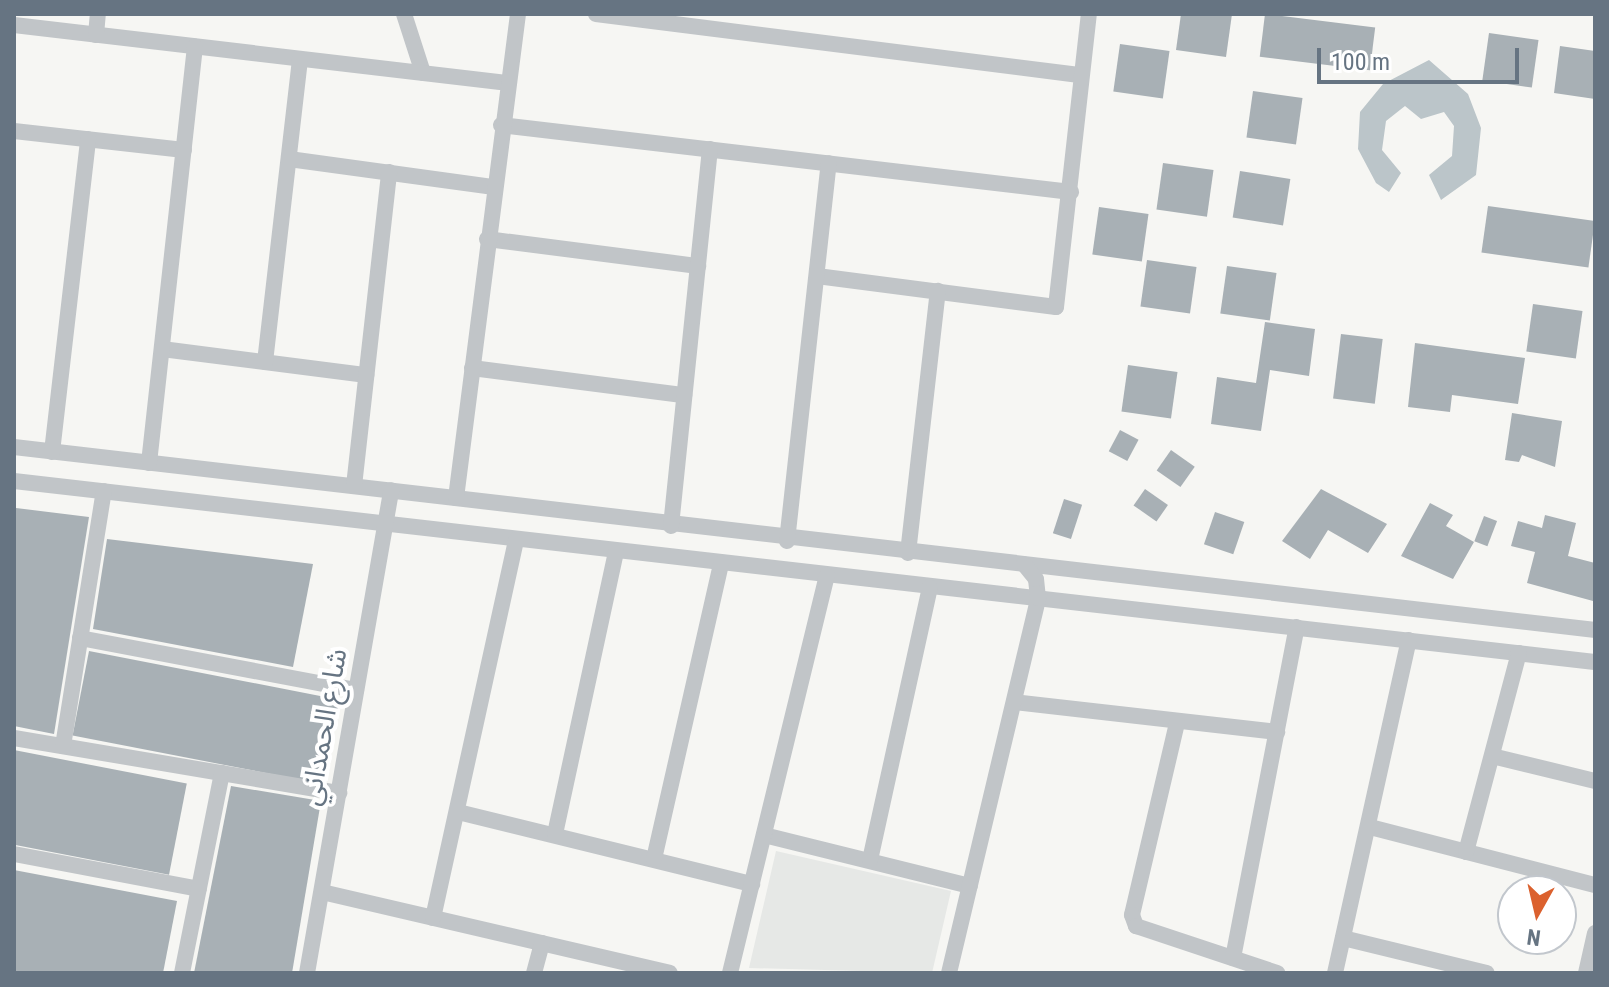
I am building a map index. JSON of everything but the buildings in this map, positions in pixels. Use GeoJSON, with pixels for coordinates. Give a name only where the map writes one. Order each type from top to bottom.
{"type":"FeatureCollection","features":[{"type":"Feature","properties":{"kind":"street"},"geometry":{"type":"LineString","coordinates":[[96,35],[98,14]]}},
{"type":"Feature","properties":{"kind":"street"},"geometry":{"type":"LineString","coordinates":[[404,14],[423,73]]}},
{"type":"Feature","properties":{"kind":"street"},"geometry":{"type":"LineString","coordinates":[[456,498],[501,125],[518,14]]}},
{"type":"Feature","properties":{"kind":"street"},"geometry":{"type":"LineString","coordinates":[[596,14],[1081,75]]}},
{"type":"Feature","properties":{"kind":"street"},"geometry":{"type":"LineString","coordinates":[[817,276],[1056,307],[1089,14]]}},
{"type":"Feature","properties":{"kind":"street"},"geometry":{"type":"LineString","coordinates":[[14,25],[507,83]]}},
{"type":"Feature","properties":{"kind":"street"},"geometry":{"type":"LineString","coordinates":[[149,463],[195,47]]}},
{"type":"Feature","properties":{"kind":"street"},"geometry":{"type":"LineString","coordinates":[[265,362],[300,59]]}},
{"type":"Feature","properties":{"kind":"street"},"geometry":{"type":"LineString","coordinates":[[501,125],[1071,192]]}},
{"type":"Feature","properties":{"kind":"street"},"geometry":{"type":"LineString","coordinates":[[14,131],[184,150]]}},
{"type":"Feature","properties":{"kind":"street"},"geometry":{"type":"LineString","coordinates":[[52,452],[88,139]]}},
{"type":"Feature","properties":{"kind":"street"},"geometry":{"type":"LineString","coordinates":[[671,526],[710,149]]}},
{"type":"Feature","properties":{"kind":"street"},"geometry":{"type":"LineString","coordinates":[[289,159],[494,187]]}},
{"type":"Feature","properties":{"kind":"street"},"geometry":{"type":"LineString","coordinates":[[787,541],[829,163]]}},
{"type":"Feature","properties":{"kind":"street"},"geometry":{"type":"LineString","coordinates":[[354,486],[389,172]]}},
{"type":"Feature","properties":{"kind":"street"},"geometry":{"type":"LineString","coordinates":[[487,239],[698,266]]}},
{"type":"Feature","properties":{"kind":"street"},"geometry":{"type":"LineString","coordinates":[[908,553],[938,291]]}},
{"type":"Feature","properties":{"kind":"street"},"geometry":{"type":"LineString","coordinates":[[162,349],[366,375]]}},
{"type":"Feature","properties":{"kind":"street"},"geometry":{"type":"LineString","coordinates":[[472,368],[684,395]]}},
{"type":"Feature","properties":{"kind":"street"},"geometry":{"type":"LineString","coordinates":[[14,447],[391,490],[787,541],[1024,564],[1595,630]]}},
{"type":"Feature","properties":{"kind":"street"},"geometry":{"type":"LineString","coordinates":[[14,481],[1595,662]]}},
{"type":"Feature","properties":{"kind":"street","name":"شارع الحمداني"},"geometry":{"type":"LineString","coordinates":[[307,973],[391,490]]}},
{"type":"Feature","properties":{"kind":"street"},"geometry":{"type":"LineString","coordinates":[[63,746],[104,491]]}},
{"type":"Feature","properties":{"kind":"street"},"geometry":{"type":"LineString","coordinates":[[433,918],[516,540]]}},
{"type":"Feature","properties":{"kind":"street"},"geometry":{"type":"LineString","coordinates":[[555,834],[616,551]]}},
{"type":"Feature","properties":{"kind":"street"},"geometry":{"type":"LineString","coordinates":[[654,859],[721,563]]}},
{"type":"Feature","properties":{"kind":"street"},"geometry":{"type":"LineString","coordinates":[[949,973],[1038,598],[1036,579],[1024,564]]}},
{"type":"Feature","properties":{"kind":"street"},"geometry":{"type":"LineString","coordinates":[[730,973],[827,576]]}},
{"type":"Feature","properties":{"kind":"street"},"geometry":{"type":"LineString","coordinates":[[870,860],[930,588]]}},
{"type":"Feature","properties":{"kind":"street"},"geometry":{"type":"LineString","coordinates":[[1233,958],[1297,627]]}},
{"type":"Feature","properties":{"kind":"street"},"geometry":{"type":"LineString","coordinates":[[80,638],[356,690]]}},
{"type":"Feature","properties":{"kind":"street"},"geometry":{"type":"LineString","coordinates":[[1335,973],[1370,827],[1409,640]]}},
{"type":"Feature","properties":{"kind":"street"},"geometry":{"type":"LineString","coordinates":[[1466,852],[1519,653]]}},
{"type":"Feature","properties":{"kind":"street"},"geometry":{"type":"LineString","coordinates":[[1014,702],[1277,732]]}},
{"type":"Feature","properties":{"kind":"street"},"geometry":{"type":"LineString","coordinates":[[1177,723],[1132,915],[1144,931],[1277,973]]}},
{"type":"Feature","properties":{"kind":"street"},"geometry":{"type":"LineString","coordinates":[[14,738],[339,793]]}},
{"type":"Feature","properties":{"kind":"street"},"geometry":{"type":"LineString","coordinates":[[1492,756],[1595,781]]}},
{"type":"Feature","properties":{"kind":"street"},"geometry":{"type":"LineString","coordinates":[[182,973],[222,773]]}},
{"type":"Feature","properties":{"kind":"street"},"geometry":{"type":"LineString","coordinates":[[458,812],[752,884]]}},
{"type":"Feature","properties":{"kind":"street"},"geometry":{"type":"LineString","coordinates":[[1370,827],[1595,885]]}},
{"type":"Feature","properties":{"kind":"street"},"geometry":{"type":"LineString","coordinates":[[764,835],[970,886]]}},
{"type":"Feature","properties":{"kind":"street"},"geometry":{"type":"LineString","coordinates":[[14,854],[199,889]]}},
{"type":"Feature","properties":{"kind":"street"},"geometry":{"type":"LineString","coordinates":[[322,892],[542,943],[642,970],[670,973]]}},
{"type":"Feature","properties":{"kind":"street"},"geometry":{"type":"LineString","coordinates":[[1586,973],[1595,933]]}},
{"type":"Feature","properties":{"kind":"street"},"geometry":{"type":"LineString","coordinates":[[1343,938],[1484,973]]}},
{"type":"Feature","properties":{"kind":"street"},"geometry":{"type":"LineString","coordinates":[[534,973],[542,943]]}},
{"type":"Feature","properties":{"kind":"shaded area"},"geometry":{"type":"Polygon","coordinates":[[[1429,60],[1468,94],[1481,128],[1476,175],[1441,200],[1429,175],[1452,156],[1454,126],[1444,112],[1421,119],[1405,106],[1386,121],[1382,150],[1401,173],[1389,192],[1376,183],[1358,149],[1360,112],[1383,84],[1429,60]]]}},
{"type":"Feature","properties":{"kind":"shaded area"},"geometry":{"type":"Polygon","coordinates":[[[776,851],[951,891],[932,973],[749,968],[776,851]]]}}]}
